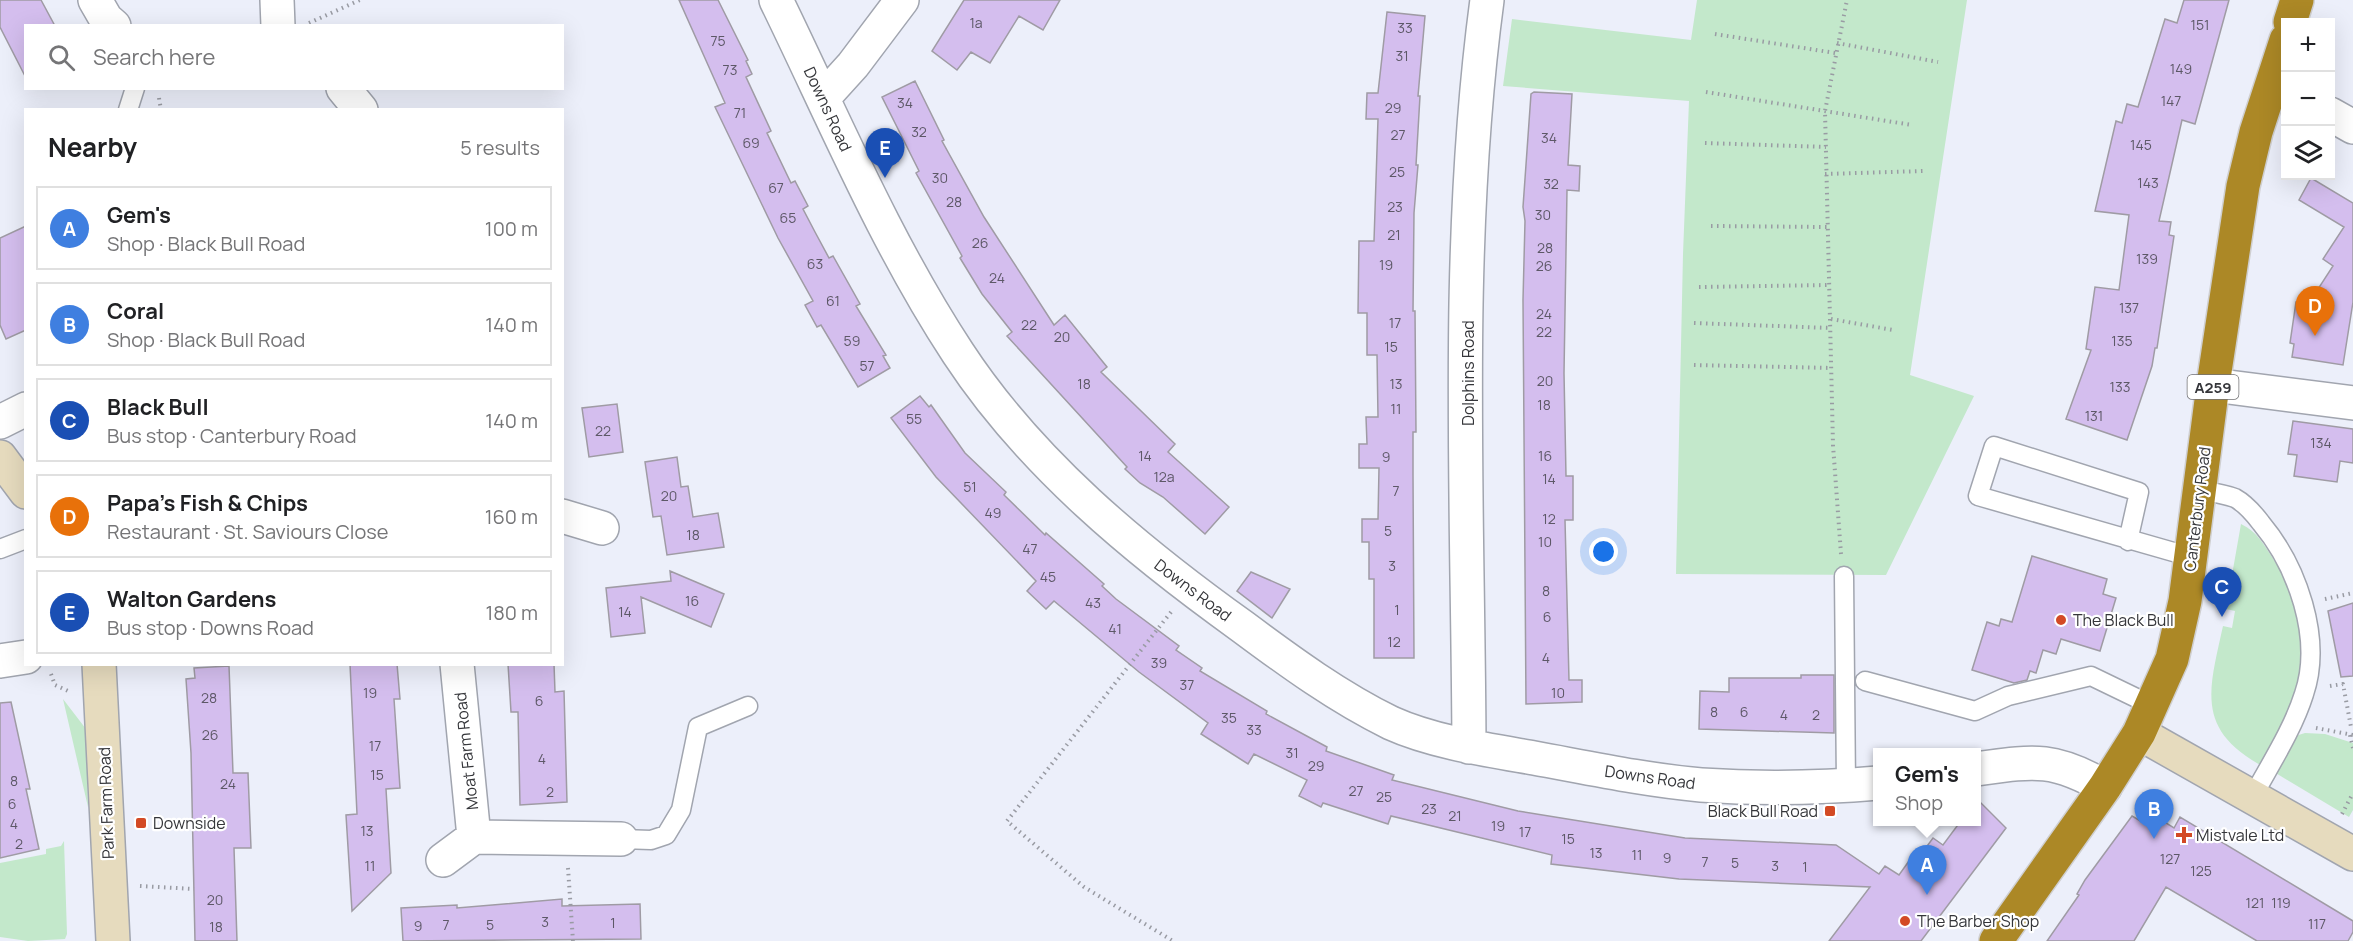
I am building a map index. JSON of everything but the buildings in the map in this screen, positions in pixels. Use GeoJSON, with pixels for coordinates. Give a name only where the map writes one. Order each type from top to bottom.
{"type":"FeatureCollection","features":[{"type":"Feature","properties":{"kind":"highway"},"geometry":{"type":"LineString","coordinates":[[2291,18],[2297,0]]}},
{"type":"Feature","properties":{"kind":"highway","name":"Canterbury Road"},"geometry":{"type":"LineString","coordinates":[[2146,719],[2178,638],[2243,186],[2256,132],[2279,86]]}},
{"type":"Feature","properties":{"kind":"highway","name":"A259"},"geometry":{"type":"LineString","coordinates":[[1996,941],[2105,787],[2146,719]]}},
{"type":"Feature","properties":{"kind":"street"},"geometry":{"type":"LineString","coordinates":[[95,0],[106,19],[112,24]]}},
{"type":"Feature","properties":{"kind":"street"},"geometry":{"type":"LineString","coordinates":[[277,0],[278,24]]}},
{"type":"Feature","properties":{"kind":"street","name":"Downs Road"},"geometry":{"type":"LineString","coordinates":[[776,0],[824,97],[856,171],[958,354],[1000,408],[1111,526],[1173,577],[1313,678],[1394,724],[1469,747],[1700,784],[1862,784]]}},
{"type":"Feature","properties":{"kind":"street"},"geometry":{"type":"LineString","coordinates":[[824,97],[853,65],[902,0]]}},
{"type":"Feature","properties":{"kind":"street","name":"Dolphins Road"},"geometry":{"type":"LineString","coordinates":[[1469,747],[1467,345],[1471,199],[1480,56],[1487,0]]}},
{"type":"Feature","properties":{"kind":"street"},"geometry":{"type":"LineString","coordinates":[[345,90],[358,108]]}},
{"type":"Feature","properties":{"kind":"street"},"geometry":{"type":"LineString","coordinates":[[2335,116],[2353,127]]}},
{"type":"Feature","properties":{"kind":"street"},"geometry":{"type":"LineString","coordinates":[[2213,385],[2353,404]]}},
{"type":"Feature","properties":{"kind":"street"},"geometry":{"type":"LineString","coordinates":[[0,422],[24,410]]}},
{"type":"Feature","properties":{"kind":"street"},"geometry":{"type":"LineString","coordinates":[[0,456],[24,489]]}},
{"type":"Feature","properties":{"kind":"street"},"geometry":{"type":"LineString","coordinates":[[564,517],[602,528]]}},
{"type":"Feature","properties":{"kind":"street"},"geometry":{"type":"LineString","coordinates":[[0,661],[24,657]]}},
{"type":"Feature","properties":{"kind":"street","name":"Park Farm Road"},"geometry":{"type":"LineString","coordinates":[[99,666],[104,707],[108,866],[113,941]]}},
{"type":"Feature","properties":{"kind":"street","name":"Moat Farm Road"},"geometry":{"type":"LineString","coordinates":[[458,666],[474,837]]}},
{"type":"Feature","properties":{"kind":"street"},"geometry":{"type":"LineString","coordinates":[[2146,719],[2253,796],[2353,854]]}},
{"type":"Feature","properties":{"kind":"street"},"geometry":{"type":"LineString","coordinates":[[1981,768],[2036,761],[2060,764],[2105,787]]}},
{"type":"Feature","properties":{"kind":"street"},"geometry":{"type":"LineString","coordinates":[[443,860],[474,837],[621,839]]}},
{"type":"Feature","properties":{"kind":"lane"},"geometry":{"type":"LineString","coordinates":[[129,108],[134,90]]}},
{"type":"Feature","properties":{"kind":"lane"},"geometry":{"type":"LineString","coordinates":[[2128,541],[2139,492],[1994,446],[1978,496],[2128,541],[2191,557]]}},
{"type":"Feature","properties":{"kind":"lane"},"geometry":{"type":"LineString","coordinates":[[2199,490],[2236,499],[2276,541],[2290,566],[2303,603],[2307,627],[2309,673],[2306,689],[2288,730],[2253,796]]}},
{"type":"Feature","properties":{"kind":"lane"},"geometry":{"type":"LineString","coordinates":[[0,549],[24,540]]}},
{"type":"Feature","properties":{"kind":"lane"},"geometry":{"type":"LineString","coordinates":[[1844,576],[1862,784]]}},
{"type":"Feature","properties":{"kind":"lane"},"geometry":{"type":"LineString","coordinates":[[1865,681],[1975,711],[2008,696],[2091,676],[2146,719]]}},
{"type":"Feature","properties":{"kind":"lane"},"geometry":{"type":"LineString","coordinates":[[621,839],[651,840],[666,835],[681,810],[698,727],[748,706]]}},
{"type":"Feature","properties":{"kind":"path"},"geometry":{"type":"LineString","coordinates":[[305,24],[329,16],[360,0]]}},
{"type":"Feature","properties":{"kind":"path"},"geometry":{"type":"LineString","coordinates":[[1844,576],[1836,502],[1828,285],[1825,111],[1847,0]]}},
{"type":"Feature","properties":{"kind":"path"},"geometry":{"type":"LineString","coordinates":[[1714,34],[1835,53]]}},
{"type":"Feature","properties":{"kind":"path"},"geometry":{"type":"LineString","coordinates":[[1838,43],[1938,62]]}},
{"type":"Feature","properties":{"kind":"path"},"geometry":{"type":"LineString","coordinates":[[1706,92],[1912,125]]}},
{"type":"Feature","properties":{"kind":"path"},"geometry":{"type":"LineString","coordinates":[[1705,143],[1826,147]]}},
{"type":"Feature","properties":{"kind":"path"},"geometry":{"type":"LineString","coordinates":[[1825,174],[1923,171]]}},
{"type":"Feature","properties":{"kind":"path"},"geometry":{"type":"LineString","coordinates":[[1711,226],[1827,227]]}},
{"type":"Feature","properties":{"kind":"path"},"geometry":{"type":"LineString","coordinates":[[1699,287],[1828,285]]}},
{"type":"Feature","properties":{"kind":"path"},"geometry":{"type":"LineString","coordinates":[[1831,319],[1893,330]]}},
{"type":"Feature","properties":{"kind":"path"},"geometry":{"type":"LineString","coordinates":[[1694,323],[1831,328]]}},
{"type":"Feature","properties":{"kind":"path"},"geometry":{"type":"LineString","coordinates":[[1694,365],[1832,368]]}},
{"type":"Feature","properties":{"kind":"path"},"geometry":{"type":"LineString","coordinates":[[1173,941],[1084,887],[1007,821],[1175,606]]}},
{"type":"Feature","properties":{"kind":"path"},"geometry":{"type":"LineString","coordinates":[[2306,689],[2343,684],[2350,727],[2353,727]]}},
{"type":"Feature","properties":{"kind":"path"},"geometry":{"type":"LineString","coordinates":[[2288,730],[2331,729],[2351,735],[2353,748]]}},
{"type":"Feature","properties":{"kind":"path"},"geometry":{"type":"LineString","coordinates":[[2339,821],[2353,794]]}},
{"type":"Feature","properties":{"kind":"path"},"geometry":{"type":"LineString","coordinates":[[567,858],[573,941]]}},
{"type":"Feature","properties":{"kind":"path"},"geometry":{"type":"LineString","coordinates":[[131,886],[194,889]]}},
{"type":"Feature","properties":{"kind":"green space"},"geometry":{"type":"Polygon","coordinates":[[[1697,0],[1967,0],[1910,375],[1974,396],[1886,575],[1676,574],[1689,101],[1503,86],[1512,19],[1691,40],[1697,0]]]}},
{"type":"Feature","properties":{"kind":"green space"},"geometry":{"type":"Polygon","coordinates":[[[2241,524],[2260,539],[2284,577],[2297,614],[2302,654],[2296,694],[2290,713],[2262,766],[2241,752],[2226,738],[2217,722],[2212,706],[2214,670],[2223,626],[2232,628],[2235,611],[2226,609],[2241,524]]]}},
{"type":"Feature","properties":{"kind":"green space"},"geometry":{"type":"Polygon","coordinates":[[[63,699],[86,729],[88,807],[63,699]]]}},
{"type":"Feature","properties":{"kind":"green space"},"geometry":{"type":"Polygon","coordinates":[[[2305,733],[2325,734],[2353,743],[2353,810],[2349,817],[2274,772],[2292,737],[2305,733]]]}},
{"type":"Feature","properties":{"kind":"green space"},"geometry":{"type":"Polygon","coordinates":[[[64,841],[67,934],[65,939],[28,941],[0,937],[0,863],[46,854],[46,849],[61,846],[64,841]]]}},
{"type":"Feature","properties":{"kind":"place","name":"Walton Gardens"},"geometry":{"type":"Point","coordinates":[885,178]}},
{"type":"Feature","properties":{"kind":"place","name":"Papa's Fish & Chips"},"geometry":{"type":"Point","coordinates":[2315,336]}},
{"type":"Feature","properties":{"kind":"place","name":"Black Bull"},"geometry":{"type":"Point","coordinates":[2222,617]}},
{"type":"Feature","properties":{"kind":"place","name":"The Black Bull"},"geometry":{"type":"Point","coordinates":[2061,620]}},
{"type":"Feature","properties":{"kind":"place","name":"Black Bull Road"},"geometry":{"type":"Point","coordinates":[1830,811]}},
{"type":"Feature","properties":{"kind":"place","name":"Downside"},"geometry":{"type":"Point","coordinates":[141,823]}},
{"type":"Feature","properties":{"kind":"place","name":"Mistvale Ltd"},"geometry":{"type":"Point","coordinates":[2184,835]}},
{"type":"Feature","properties":{"kind":"place","name":"Coral"},"geometry":{"type":"Point","coordinates":[2154,839]}},
{"type":"Feature","properties":{"kind":"place","name":"Gem's"},"geometry":{"type":"Point","coordinates":[1927,895]}},
{"type":"Feature","properties":{"kind":"place","name":"The Barber Shop"},"geometry":{"type":"Point","coordinates":[1905,921]}}]}
